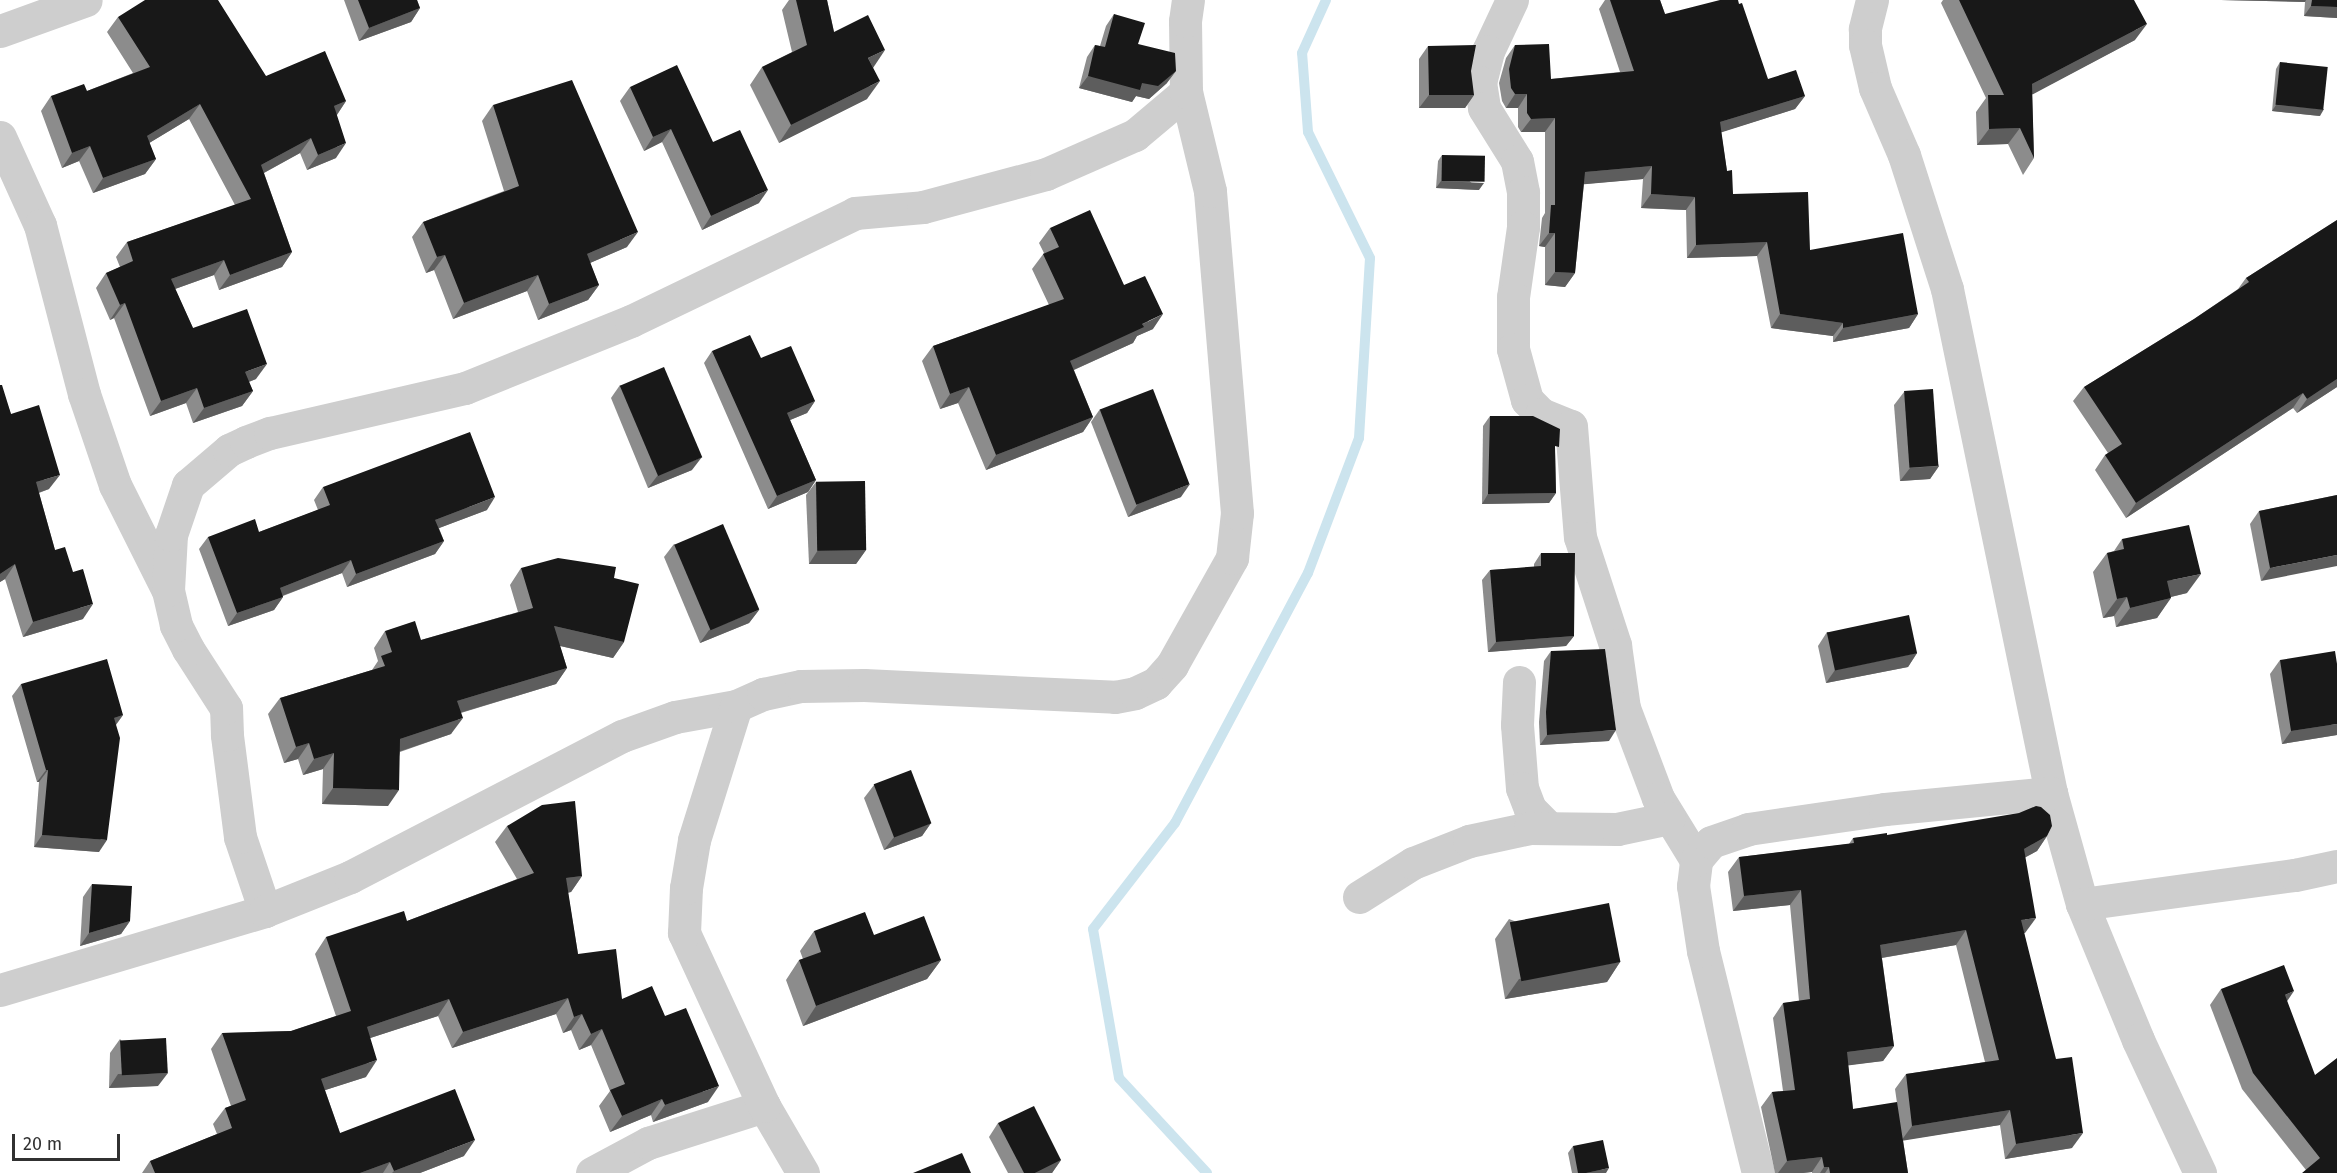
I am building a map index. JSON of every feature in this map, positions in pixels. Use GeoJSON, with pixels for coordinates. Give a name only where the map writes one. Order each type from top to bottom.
{"type":"FeatureCollection","features":[{"type":"Feature","properties":{"kind":"street"},"geometry":{"type":"LineString","coordinates":[[0,31],[86,0]]}},
{"type":"Feature","properties":{"kind":"street"},"geometry":{"type":"LineString","coordinates":[[0,990],[265,911],[350,877],[622,735],[675,717],[736,706],[763,694],[801,686],[864,685],[1115,698],[1136,693],[1156,683],[1172,665],[1232,558],[1237,536],[1210,191],[1186,92],[1185,21],[1188,0]]}},
{"type":"Feature","properties":{"kind":"street"},"geometry":{"type":"LineString","coordinates":[[1512,0],[1488,51],[1480,82],[1484,108],[1517,161],[1523,192],[1523,227],[1513,297],[1513,349],[1527,400],[1540,414],[1571,426],[1580,537],[1615,645],[1624,708],[1658,798],[1696,860]]}},
{"type":"Feature","properties":{"kind":"street"},"geometry":{"type":"LineString","coordinates":[[1872,0],[1865,29],[1865,45],[1875,88],[1904,155],[1947,289],[2051,793],[2082,904],[2138,1040],[2200,1173]]}},
{"type":"Feature","properties":{"kind":"street"},"geometry":{"type":"LineString","coordinates":[[168,590],[171,535],[188,485],[229,450],[270,433],[465,388],[631,321],[855,213],[922,207],[1046,174],[1135,135],[1186,92]]}},
{"type":"Feature","properties":{"kind":"street"},"geometry":{"type":"LineString","coordinates":[[0,137],[40,225],[84,394],[115,485],[168,590],[176,625],[226,708],[227,735],[240,837],[265,911]]}},
{"type":"Feature","properties":{"kind":"street"},"geometry":{"type":"LineString","coordinates":[[1518,682],[1517,725],[1522,788],[1530,809],[1548,827]]}},
{"type":"Feature","properties":{"kind":"street"},"geometry":{"type":"LineString","coordinates":[[736,706],[694,840],[686,888],[684,933],[764,1106],[803,1173]]}},
{"type":"Feature","properties":{"kind":"street"},"geometry":{"type":"LineString","coordinates":[[1758,1173],[1704,951],[1693,886],[1696,860],[1711,842],[1748,829],[1864,812],[2051,793]]}},
{"type":"Feature","properties":{"kind":"street"},"geometry":{"type":"LineString","coordinates":[[1359,897],[1413,863],[1438,852],[1501,834],[1548,827],[1617,829],[1669,818]]}},
{"type":"Feature","properties":{"kind":"street"},"geometry":{"type":"LineString","coordinates":[[2082,904],[2295,875],[2337,866]]}},
{"type":"Feature","properties":{"kind":"street"},"geometry":{"type":"LineString","coordinates":[[592,1173],[648,1143],[764,1106]]}},
{"type":"Feature","properties":{"kind":"building"},"geometry":{"type":"Polygon","coordinates":[[[145,0],[218,0],[266,76],[325,51],[346,101],[334,106],[346,143],[318,155],[311,138],[261,165],[292,252],[230,275],[224,260],[171,279],[193,328],[247,309],[267,364],[245,372],[253,391],[204,408],[197,388],[161,401],[125,303],[120,305],[106,273],[133,261],[127,242],[251,199],[200,104],[147,136],[156,159],[103,178],[90,146],[72,153],[51,96],[84,84],[87,91],[150,67],[118,17],[145,0]]]}},
{"type":"Feature","properties":{"kind":"building"},"geometry":{"type":"Polygon","coordinates":[[[358,0],[417,0],[420,8],[369,28],[358,0]]]}},
{"type":"Feature","properties":{"kind":"building"},"geometry":{"type":"Polygon","coordinates":[[[796,0],[827,0],[834,32],[868,15],[885,50],[868,58],[880,81],[791,125],[762,67],[807,45],[796,0]]]}},
{"type":"Feature","properties":{"kind":"building"},"geometry":{"type":"Polygon","coordinates":[[[1610,0],[1660,0],[1665,14],[1720,0],[1738,0],[1739,4],[1742,3],[1768,79],[1796,70],[1805,96],[1720,122],[1727,171],[1732,170],[1733,194],[1808,192],[1810,250],[1903,233],[1918,314],[1843,328],[1843,323],[1780,314],[1767,242],[1696,245],[1695,197],[1651,194],[1652,166],[1585,172],[1575,273],[1555,272],[1555,233],[1549,233],[1551,205],[1555,205],[1555,118],[1531,119],[1527,113],[1527,94],[1515,94],[1511,88],[1509,69],[1515,45],[1549,44],[1551,79],[1634,71],[1610,0]]]}},
{"type":"Feature","properties":{"kind":"building"},"geometry":{"type":"Polygon","coordinates":[[[1959,0],[2134,0],[2147,24],[2032,84],[2034,158],[2020,128],[1989,129],[1988,95],[2004,95],[1959,0]]]}},
{"type":"Feature","properties":{"kind":"building"},"geometry":{"type":"Polygon","coordinates":[[[2312,0],[2337,0],[2337,7],[2311,6],[2312,0]]]}},
{"type":"Feature","properties":{"kind":"building"},"geometry":{"type":"Polygon","coordinates":[[[1114,14],[1145,23],[1138,44],[1175,53],[1176,71],[1158,86],[1142,83],[1140,90],[1088,76],[1095,45],[1105,47],[1114,14]]]}},
{"type":"Feature","properties":{"kind":"building"},"geometry":{"type":"Polygon","coordinates":[[[1476,45],[1471,71],[1474,95],[1429,95],[1428,46],[1476,45]]]}},
{"type":"Feature","properties":{"kind":"building"},"geometry":{"type":"Polygon","coordinates":[[[2280,62],[2328,67],[2323,110],[2276,105],[2280,62]]]}},
{"type":"Feature","properties":{"kind":"building"},"geometry":{"type":"Polygon","coordinates":[[[677,65],[713,142],[740,130],[768,190],[711,216],[671,129],[653,137],[630,87],[677,65]]]}},
{"type":"Feature","properties":{"kind":"building"},"geometry":{"type":"Polygon","coordinates":[[[572,80],[638,232],[587,254],[599,285],[549,304],[538,275],[464,303],[445,255],[437,257],[423,222],[519,186],[493,105],[572,80]]]}},
{"type":"Feature","properties":{"kind":"building"},"geometry":{"type":"Polygon","coordinates":[[[1442,155],[1485,156],[1485,182],[1442,181],[1442,155]]]}},
{"type":"Feature","properties":{"kind":"building"},"geometry":{"type":"Polygon","coordinates":[[[1090,210],[1124,285],[1145,276],[1163,314],[1142,324],[1144,327],[1070,361],[1093,417],[996,455],[969,387],[950,394],[933,346],[1064,299],[1043,254],[1059,247],[1050,228],[1090,210]]]}},
{"type":"Feature","properties":{"kind":"building"},"geometry":{"type":"Polygon","coordinates":[[[2337,220],[2337,379],[2307,399],[2303,393],[2136,503],[2105,455],[2122,444],[2084,387],[2194,319],[2249,282],[2246,278],[2337,220]]]}},
{"type":"Feature","properties":{"kind":"building"},"geometry":{"type":"Polygon","coordinates":[[[750,335],[761,358],[791,346],[815,401],[787,413],[816,480],[777,496],[712,351],[750,335]]]}},
{"type":"Feature","properties":{"kind":"building"},"geometry":{"type":"Polygon","coordinates":[[[664,367],[702,457],[658,476],[620,386],[664,367]]]}},
{"type":"Feature","properties":{"kind":"building"},"geometry":{"type":"Polygon","coordinates":[[[0,385],[2,385],[11,414],[39,405],[60,475],[36,482],[55,550],[65,547],[73,572],[83,569],[93,604],[33,622],[15,564],[0,574],[0,385]]]}},
{"type":"Feature","properties":{"kind":"building"},"geometry":{"type":"Polygon","coordinates":[[[1153,389],[1190,484],[1136,505],[1100,409],[1153,389]]]}},
{"type":"Feature","properties":{"kind":"building"},"geometry":{"type":"Polygon","coordinates":[[[1933,389],[1938,466],[1909,468],[1904,391],[1933,389]]]}},
{"type":"Feature","properties":{"kind":"building"},"geometry":{"type":"Polygon","coordinates":[[[1490,416],[1533,416],[1560,429],[1559,447],[1555,446],[1556,493],[1488,494],[1490,416]]]}},
{"type":"Feature","properties":{"kind":"building"},"geometry":{"type":"Polygon","coordinates":[[[470,432],[495,497],[435,520],[444,541],[356,574],[351,560],[280,588],[283,597],[237,613],[208,537],[255,519],[259,532],[330,505],[323,487],[470,432]]]}},
{"type":"Feature","properties":{"kind":"building"},"geometry":{"type":"Polygon","coordinates":[[[865,481],[866,550],[817,551],[816,482],[865,481]]]}},
{"type":"Feature","properties":{"kind":"building"},"geometry":{"type":"Polygon","coordinates":[[[2337,495],[2337,555],[2270,568],[2259,511],[2337,495]]]}},
{"type":"Feature","properties":{"kind":"building"},"geometry":{"type":"Polygon","coordinates":[[[723,524],[759,610],[711,630],[674,545],[723,524]]]}},
{"type":"Feature","properties":{"kind":"building"},"geometry":{"type":"Polygon","coordinates":[[[2189,525],[2201,574],[2167,581],[2171,598],[2130,608],[2127,597],[2117,599],[2107,553],[2124,549],[2122,539],[2189,525]]]}},
{"type":"Feature","properties":{"kind":"building"},"geometry":{"type":"Polygon","coordinates":[[[1541,553],[1575,553],[1574,636],[1496,642],[1490,570],[1541,566],[1541,553]]]}},
{"type":"Feature","properties":{"kind":"building"},"geometry":{"type":"Polygon","coordinates":[[[558,558],[616,567],[614,578],[639,584],[624,642],[554,626],[567,668],[457,701],[463,718],[400,739],[399,790],[333,788],[334,753],[314,759],[309,743],[296,747],[280,698],[385,666],[381,656],[392,652],[385,631],[415,621],[421,640],[533,608],[521,568],[558,558]]]}},
{"type":"Feature","properties":{"kind":"building"},"geometry":{"type":"Polygon","coordinates":[[[1909,615],[1917,653],[1835,671],[1827,632],[1909,615]]]}},
{"type":"Feature","properties":{"kind":"building"},"geometry":{"type":"Polygon","coordinates":[[[1605,649],[1616,730],[1547,735],[1546,712],[1551,651],[1605,649]]]}},
{"type":"Feature","properties":{"kind":"building"},"geometry":{"type":"Polygon","coordinates":[[[2335,651],[2337,724],[2291,731],[2280,660],[2335,651]]]}},
{"type":"Feature","properties":{"kind":"building"},"geometry":{"type":"Polygon","coordinates":[[[107,659],[123,715],[114,718],[120,738],[107,840],[42,835],[48,770],[46,770],[21,684],[107,659]]]}},
{"type":"Feature","properties":{"kind":"building"},"geometry":{"type":"Polygon","coordinates":[[[911,770],[931,823],[894,838],[874,784],[911,770]]]}},
{"type":"Feature","properties":{"kind":"building"},"geometry":{"type":"Polygon","coordinates":[[[575,801],[582,876],[566,878],[578,954],[616,949],[622,999],[652,986],[665,1016],[686,1008],[719,1086],[665,1105],[662,1099],[622,1116],[610,1090],[625,1084],[602,1029],[591,1034],[582,1014],[574,1017],[568,998],[463,1032],[449,999],[367,1027],[377,1060],[321,1079],[340,1133],[455,1089],[475,1140],[394,1171],[390,1162],[360,1173],[155,1173],[150,1161],[232,1128],[225,1108],[246,1100],[222,1033],[291,1031],[351,1011],[326,937],[404,911],[407,921],[534,873],[507,826],[542,805],[575,801]]]}},
{"type":"Feature","properties":{"kind":"building"},"geometry":{"type":"Polygon","coordinates":[[[2036,806],[2041,807],[2050,815],[2052,826],[2047,836],[2024,849],[2036,918],[2021,920],[2056,1059],[2072,1057],[2083,1133],[2016,1144],[2010,1110],[1912,1126],[1906,1074],[1999,1060],[1966,930],[1880,945],[1894,1046],[1847,1052],[1853,1109],[1897,1102],[1908,1173],[1830,1173],[1829,1167],[1824,1167],[1822,1157],[1787,1161],[1772,1092],[1795,1090],[1783,1003],[1810,999],[1801,890],[1744,896],[1739,857],[1854,843],[1853,838],[1887,833],[1887,835],[2019,813],[2036,806]]]}},
{"type":"Feature","properties":{"kind":"building"},"geometry":{"type":"Polygon","coordinates":[[[92,884],[132,886],[130,921],[89,933],[92,884]]]}},
{"type":"Feature","properties":{"kind":"building"},"geometry":{"type":"Polygon","coordinates":[[[1609,903],[1620,962],[1521,981],[1510,922],[1609,903]]]}},
{"type":"Feature","properties":{"kind":"building"},"geometry":{"type":"Polygon","coordinates":[[[865,912],[874,935],[924,916],[941,960],[816,1006],[799,960],[821,952],[814,931],[865,912]]]}},
{"type":"Feature","properties":{"kind":"building"},"geometry":{"type":"Polygon","coordinates":[[[2284,965],[2294,991],[2285,995],[2315,1075],[2337,1058],[2337,1173],[2302,1173],[2320,1158],[2253,1073],[2221,989],[2284,965]]]}},
{"type":"Feature","properties":{"kind":"building"},"geometry":{"type":"Polygon","coordinates":[[[166,1038],[168,1073],[122,1075],[120,1040],[166,1038]]]}},
{"type":"Feature","properties":{"kind":"building"},"geometry":{"type":"Polygon","coordinates":[[[1034,1106],[1061,1160],[1035,1173],[1024,1173],[998,1123],[1034,1106]]]}},
{"type":"Feature","properties":{"kind":"building"},"geometry":{"type":"Polygon","coordinates":[[[1603,1140],[1609,1168],[1578,1173],[1573,1146],[1603,1140]]]}},
{"type":"Feature","properties":{"kind":"building"},"geometry":{"type":"Polygon","coordinates":[[[962,1153],[971,1173],[913,1173],[962,1153]]]}},
{"type":"Feature","properties":{"kind":"waterway"},"geometry":{"type":"LineString","coordinates":[[1207,1173],[1119,1078],[1093,929],[1175,823],[1308,573],[1359,438],[1370,258],[1308,132],[1302,53],[1326,0]]}}]}
